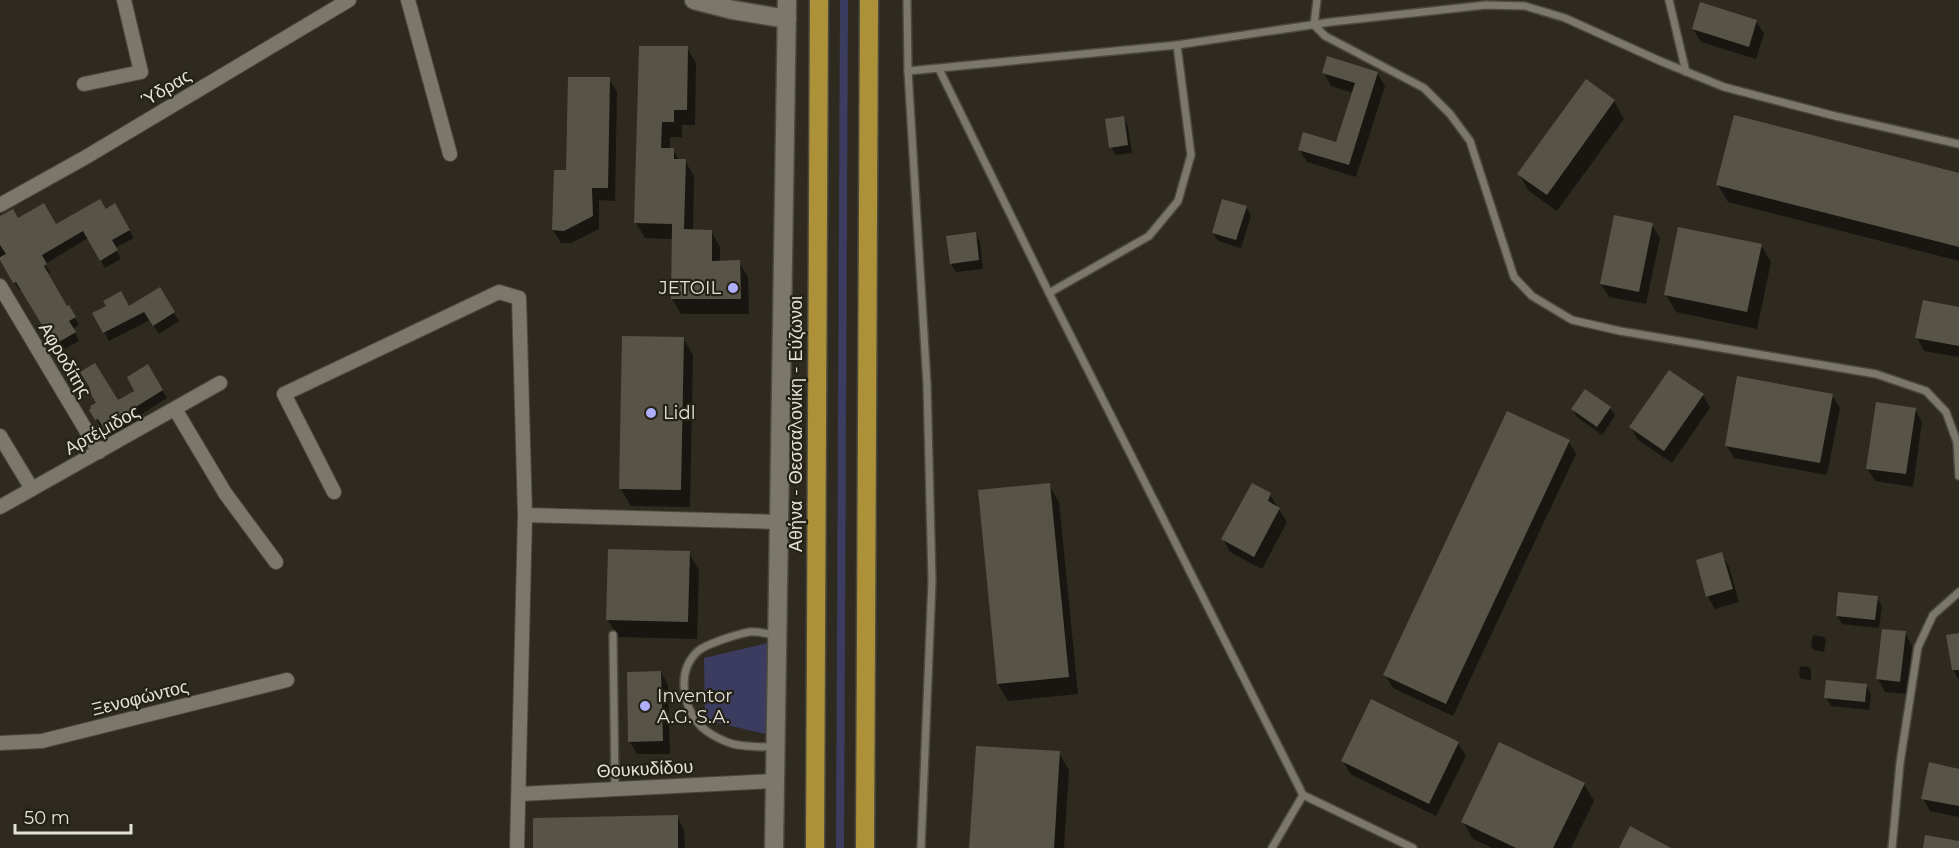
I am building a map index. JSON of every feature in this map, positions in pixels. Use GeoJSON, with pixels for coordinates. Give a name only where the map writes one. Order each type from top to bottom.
{"type":"FeatureCollection","features":[{"type":"Feature","properties":{"kind":"highway","name":"Αθήνα - Θεσσαλονίκη - Εύζωνοι"},"geometry":{"type":"LineString","coordinates":[[815,848],[819,0]]}},
{"type":"Feature","properties":{"kind":"highway"},"geometry":{"type":"LineString","coordinates":[[865,848],[869,0]]}},
{"type":"Feature","properties":{"kind":"main road"},"geometry":{"type":"LineString","coordinates":[[694,0],[733,10],[787,19]]}},
{"type":"Feature","properties":{"kind":"main road"},"geometry":{"type":"LineString","coordinates":[[774,848],[787,0]]}},
{"type":"Feature","properties":{"kind":"street"},"geometry":{"type":"LineString","coordinates":[[84,84],[141,72],[124,0]]}},
{"type":"Feature","properties":{"kind":"street","name":"Ύδρας"},"geometry":{"type":"LineString","coordinates":[[0,205],[86,157],[349,0]]}},
{"type":"Feature","properties":{"kind":"street"},"geometry":{"type":"LineString","coordinates":[[408,0],[450,154]]}},
{"type":"Feature","properties":{"kind":"street","name":"Αφροδίτης"},"geometry":{"type":"LineString","coordinates":[[0,286],[99,452]]}},
{"type":"Feature","properties":{"kind":"street"},"geometry":{"type":"LineString","coordinates":[[334,492],[284,394],[499,292],[519,298],[525,515],[517,848]]}},
{"type":"Feature","properties":{"kind":"street","name":"Αρτέμιδος"},"geometry":{"type":"LineString","coordinates":[[0,507],[220,383]]}},
{"type":"Feature","properties":{"kind":"street"},"geometry":{"type":"LineString","coordinates":[[175,410],[225,493],[276,562]]}},
{"type":"Feature","properties":{"kind":"street"},"geometry":{"type":"LineString","coordinates":[[0,436],[32,489]]}},
{"type":"Feature","properties":{"kind":"street"},"geometry":{"type":"LineString","coordinates":[[525,515],[778,522]]}},
{"type":"Feature","properties":{"kind":"street","name":"Ξενοφώντος"},"geometry":{"type":"LineString","coordinates":[[0,743],[42,741],[287,680]]}},
{"type":"Feature","properties":{"kind":"street","name":"Θουκυδίδου"},"geometry":{"type":"LineString","coordinates":[[519,794],[774,781]]}},
{"type":"Feature","properties":{"kind":"lane"},"geometry":{"type":"LineString","coordinates":[[907,0],[908,71],[927,384],[932,581],[921,848]]}},
{"type":"Feature","properties":{"kind":"lane"},"geometry":{"type":"LineString","coordinates":[[1314,25],[1317,0]]}},
{"type":"Feature","properties":{"kind":"lane"},"geometry":{"type":"LineString","coordinates":[[1669,0],[1686,72]]}},
{"type":"Feature","properties":{"kind":"lane"},"geometry":{"type":"LineString","coordinates":[[908,71],[1177,45],[1314,25],[1486,4],[1525,6],[1565,18],[1686,72],[1736,90],[1835,116],[1959,144]]}},
{"type":"Feature","properties":{"kind":"lane"},"geometry":{"type":"LineString","coordinates":[[1314,25],[1325,36],[1424,88],[1450,114],[1470,141],[1514,277],[1532,296],[1572,320],[1620,331],[1876,374],[1926,391],[1946,412],[1957,442],[1959,476]]}},
{"type":"Feature","properties":{"kind":"lane"},"geometry":{"type":"LineString","coordinates":[[1049,293],[1149,236],[1178,201],[1191,155],[1177,45]]}},
{"type":"Feature","properties":{"kind":"lane"},"geometry":{"type":"LineString","coordinates":[[939,69],[1049,293],[1303,795],[1413,848]]}},
{"type":"Feature","properties":{"kind":"lane"},"geometry":{"type":"LineString","coordinates":[[1892,848],[1900,763],[1917,647],[1933,615],[1959,592]]}},
{"type":"Feature","properties":{"kind":"lane"},"geometry":{"type":"LineString","coordinates":[[775,747],[732,744],[714,735],[698,724],[687,705],[683,685],[686,668],[698,651],[750,632],[776,635]]}},
{"type":"Feature","properties":{"kind":"lane"},"geometry":{"type":"LineString","coordinates":[[613,635],[615,789]]}},
{"type":"Feature","properties":{"kind":"lane"},"geometry":{"type":"LineString","coordinates":[[1272,848],[1303,795]]}},
{"type":"Feature","properties":{"kind":"shaded area"},"geometry":{"type":"Polygon","coordinates":[[[840,0],[848,0],[844,848],[836,848],[840,0]]]}},
{"type":"Feature","properties":{"kind":"shaded area"},"geometry":{"type":"Polygon","coordinates":[[[768,643],[766,734],[705,720],[704,658],[768,643]]]}},
{"type":"Feature","properties":{"kind":"building"},"geometry":{"type":"Polygon","coordinates":[[[1700,2],[1757,20],[1749,47],[1692,29],[1700,2]]]}},
{"type":"Feature","properties":{"kind":"building"},"geometry":{"type":"Polygon","coordinates":[[[639,46],[688,46],[687,110],[674,110],[674,122],[662,122],[661,148],[674,148],[674,159],[686,159],[684,229],[712,230],[712,261],[740,260],[741,299],[671,299],[672,224],[634,223],[639,46]]]}},
{"type":"Feature","properties":{"kind":"building"},"geometry":{"type":"Polygon","coordinates":[[[1327,56],[1378,72],[1349,165],[1298,150],[1303,132],[1336,142],[1355,83],[1322,73],[1327,56]]]}},
{"type":"Feature","properties":{"kind":"building"},"geometry":{"type":"Polygon","coordinates":[[[568,77],[610,77],[608,188],[592,188],[593,216],[564,231],[552,230],[554,170],[566,170],[568,77]]]}},
{"type":"Feature","properties":{"kind":"building"},"geometry":{"type":"Polygon","coordinates":[[[1586,79],[1615,100],[1547,195],[1517,174],[1586,79]]]}},
{"type":"Feature","properties":{"kind":"building"},"geometry":{"type":"Polygon","coordinates":[[[1734,115],[1959,173],[1959,247],[1716,185],[1734,115]]]}},
{"type":"Feature","properties":{"kind":"building"},"geometry":{"type":"Polygon","coordinates":[[[1124,116],[1128,145],[1109,148],[1105,119],[1124,116]]]}},
{"type":"Feature","properties":{"kind":"building"},"geometry":{"type":"Polygon","coordinates":[[[100,199],[106,209],[115,203],[130,230],[112,240],[118,250],[100,261],[83,231],[42,255],[47,264],[44,266],[76,317],[69,321],[76,332],[54,345],[0,260],[0,257],[6,254],[0,245],[0,216],[13,209],[18,218],[44,203],[56,224],[100,199]]]}},
{"type":"Feature","properties":{"kind":"building"},"geometry":{"type":"Polygon","coordinates":[[[1222,199],[1247,206],[1236,240],[1212,233],[1222,199]]]}},
{"type":"Feature","properties":{"kind":"building"},"geometry":{"type":"Polygon","coordinates":[[[1614,215],[1653,223],[1639,292],[1600,284],[1614,215]]]}},
{"type":"Feature","properties":{"kind":"building"},"geometry":{"type":"Polygon","coordinates":[[[1678,227],[1762,244],[1747,312],[1664,295],[1678,227]]]}},
{"type":"Feature","properties":{"kind":"building"},"geometry":{"type":"Polygon","coordinates":[[[976,232],[979,260],[950,264],[946,236],[976,232]]]}},
{"type":"Feature","properties":{"kind":"building"},"geometry":{"type":"Polygon","coordinates":[[[160,287],[175,312],[153,326],[144,312],[103,333],[92,313],[106,306],[103,301],[121,291],[129,306],[160,287]]]}},
{"type":"Feature","properties":{"kind":"building"},"geometry":{"type":"Polygon","coordinates":[[[1923,300],[1959,307],[1959,346],[1915,338],[1923,300]]]}},
{"type":"Feature","properties":{"kind":"building","name":"Lidl"},"geometry":{"type":"Polygon","coordinates":[[[622,336],[684,337],[681,490],[619,489],[622,336]]]}},
{"type":"Feature","properties":{"kind":"building"},"geometry":{"type":"Polygon","coordinates":[[[95,363],[118,400],[134,391],[127,377],[148,364],[163,390],[134,408],[135,411],[104,429],[89,410],[90,406],[96,403],[80,372],[95,363]]]}},
{"type":"Feature","properties":{"kind":"building"},"geometry":{"type":"Polygon","coordinates":[[[1669,370],[1704,394],[1664,451],[1629,427],[1669,370]]]}},
{"type":"Feature","properties":{"kind":"building"},"geometry":{"type":"Polygon","coordinates":[[[1737,376],[1833,394],[1820,463],[1725,446],[1737,376]]]}},
{"type":"Feature","properties":{"kind":"building"},"geometry":{"type":"Polygon","coordinates":[[[1585,389],[1611,407],[1597,427],[1571,409],[1585,389]]]}},
{"type":"Feature","properties":{"kind":"building"},"geometry":{"type":"Polygon","coordinates":[[[1876,402],[1916,408],[1906,474],[1866,469],[1876,402]]]}},
{"type":"Feature","properties":{"kind":"building"},"geometry":{"type":"Polygon","coordinates":[[[1507,411],[1570,440],[1446,704],[1383,675],[1507,411]]]}},
{"type":"Feature","properties":{"kind":"building"},"geometry":{"type":"Polygon","coordinates":[[[1050,483],[1069,677],[997,684],[978,490],[1050,483]]]}},
{"type":"Feature","properties":{"kind":"building"},"geometry":{"type":"Polygon","coordinates":[[[1252,483],[1271,493],[1268,501],[1280,508],[1254,557],[1221,539],[1252,483]]]}},
{"type":"Feature","properties":{"kind":"building"},"geometry":{"type":"Polygon","coordinates":[[[608,549],[690,551],[688,622],[606,620],[608,549]]]}},
{"type":"Feature","properties":{"kind":"building"},"geometry":{"type":"Polygon","coordinates":[[[1722,552],[1733,589],[1706,597],[1696,560],[1722,552]]]}},
{"type":"Feature","properties":{"kind":"building"},"geometry":{"type":"Polygon","coordinates":[[[1838,592],[1878,596],[1875,620],[1836,616],[1838,592]]]}},
{"type":"Feature","properties":{"kind":"building"},"geometry":{"type":"Polygon","coordinates":[[[1882,629],[1906,631],[1900,682],[1876,679],[1882,629]]]}},
{"type":"Feature","properties":{"kind":"building"},"geometry":{"type":"Polygon","coordinates":[[[1959,633],[1959,670],[1952,670],[1946,635],[1959,633]]]}},
{"type":"Feature","properties":{"kind":"building","name":"Inventor A.G. S.A."},"geometry":{"type":"Polygon","coordinates":[[[661,671],[663,741],[628,742],[627,672],[661,671]]]}},
{"type":"Feature","properties":{"kind":"building"},"geometry":{"type":"Polygon","coordinates":[[[1826,680],[1867,684],[1865,702],[1824,698],[1826,680]]]}},
{"type":"Feature","properties":{"kind":"building"},"geometry":{"type":"Polygon","coordinates":[[[1371,699],[1459,742],[1429,804],[1341,761],[1371,699]]]}},
{"type":"Feature","properties":{"kind":"building"},"geometry":{"type":"Polygon","coordinates":[[[1499,742],[1585,783],[1553,848],[1516,848],[1461,822],[1499,742]]]}},
{"type":"Feature","properties":{"kind":"building"},"geometry":{"type":"Polygon","coordinates":[[[976,746],[1060,751],[1054,848],[969,848],[976,746]]]}},
{"type":"Feature","properties":{"kind":"building"},"geometry":{"type":"Polygon","coordinates":[[[1929,762],[1959,769],[1959,806],[1921,799],[1929,762]]]}},
{"type":"Feature","properties":{"kind":"building"},"geometry":{"type":"Polygon","coordinates":[[[678,815],[678,848],[533,848],[533,818],[678,815]]]}},
{"type":"Feature","properties":{"kind":"building"},"geometry":{"type":"Polygon","coordinates":[[[1630,826],[1671,848],[1619,848],[1630,826]]]}},
{"type":"Feature","properties":{"kind":"building"},"geometry":{"type":"Polygon","coordinates":[[[1925,835],[1959,841],[1959,848],[1923,848],[1925,835]]]}},
{"type":"Feature","properties":{"kind":"place","name":"JETOIL"},"geometry":{"type":"Point","coordinates":[733,288]}},
{"type":"Feature","properties":{"kind":"place","name":"Lidl"},"geometry":{"type":"Point","coordinates":[651,413]}},
{"type":"Feature","properties":{"kind":"place","name":"Inventor A.G. S.A."},"geometry":{"type":"Point","coordinates":[645,706]}}]}
